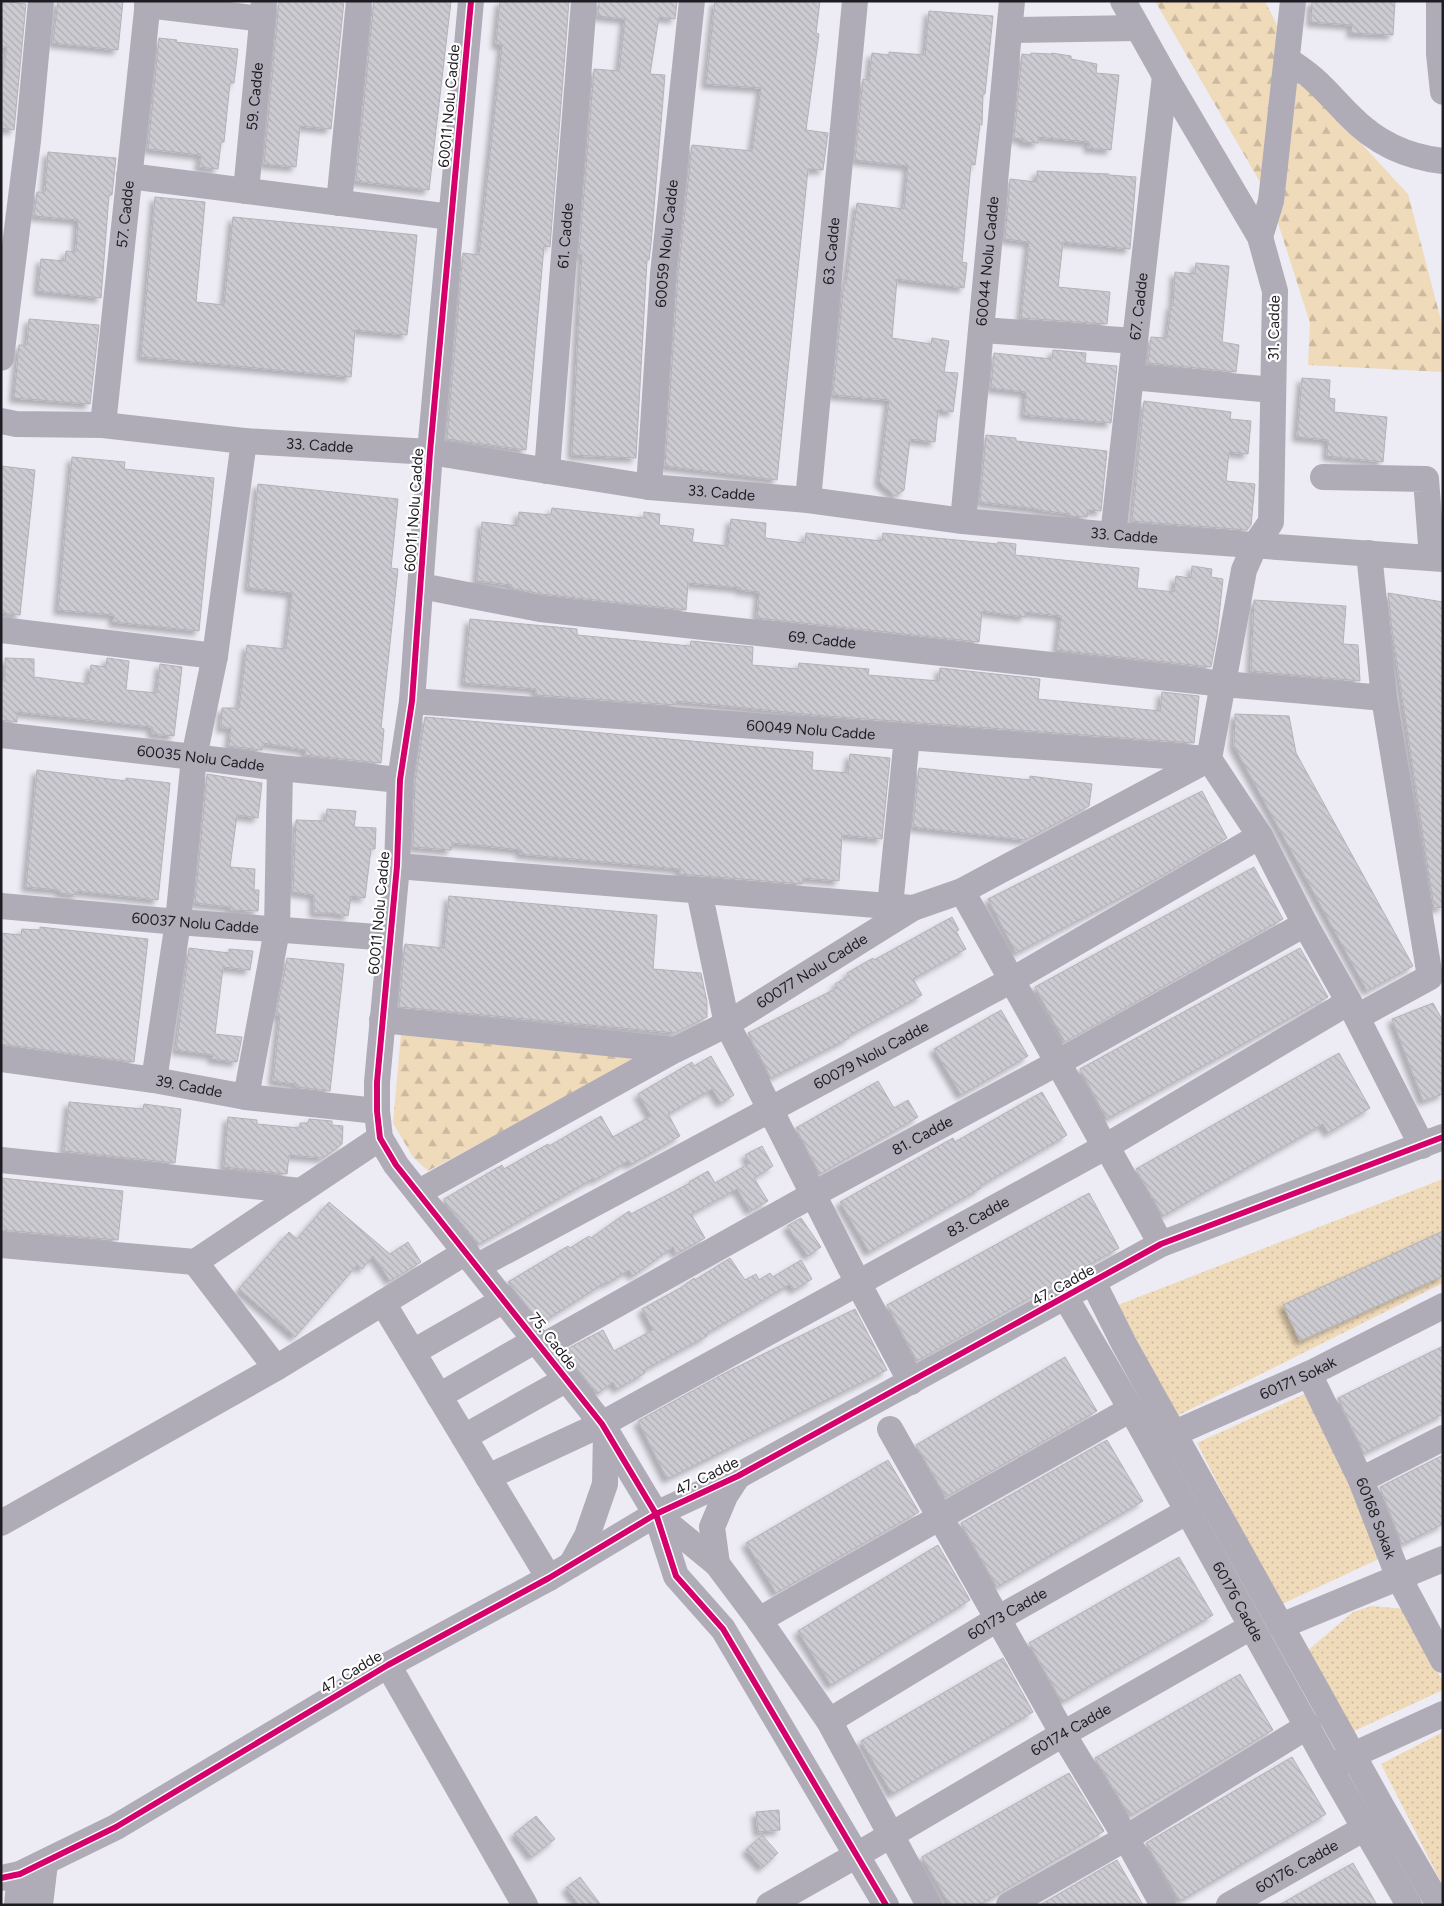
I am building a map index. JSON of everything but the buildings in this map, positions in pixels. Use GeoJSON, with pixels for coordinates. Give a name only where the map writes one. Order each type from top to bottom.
{"type":"FeatureCollection","features":[{"type":"Feature","properties":{"kind":"street"},"geometry":{"type":"LineString","coordinates":[[1,358],[28,141],[41,1]]}},
{"type":"Feature","properties":{"kind":"street"},"geometry":{"type":"LineString","coordinates":[[339,202],[359,1]]}},
{"type":"Feature","properties":{"kind":"street","name":"60011 Nolu Cadde"},"geometry":{"type":"LineString","coordinates":[[380,1138],[377,1111],[377,1082],[397,866],[400,780],[412,701],[430,452],[471,1]]}},
{"type":"Feature","properties":{"kind":"street","name":"61. Cadde"},"geometry":{"type":"LineString","coordinates":[[547,471],[584,1]]}},
{"type":"Feature","properties":{"kind":"street","name":"60059 Nolu Cadde"},"geometry":{"type":"LineString","coordinates":[[649,487],[663,274],[692,1]]}},
{"type":"Feature","properties":{"kind":"street","name":"63. Cadde"},"geometry":{"type":"LineString","coordinates":[[808,500],[855,1]]}},
{"type":"Feature","properties":{"kind":"street","name":"60044 Nolu Cadde"},"geometry":{"type":"LineString","coordinates":[[963,521],[1012,1]]}},
{"type":"Feature","properties":{"kind":"street","name":"31. Cadde"},"geometry":{"type":"LineString","coordinates":[[1123,1],[1260,237],[1276,291],[1271,522],[1255,545],[1244,570],[1209,760]]}},
{"type":"Feature","properties":{"kind":"street"},"geometry":{"type":"LineString","coordinates":[[1260,237],[1271,201],[1293,1]]}},
{"type":"Feature","properties":{"kind":"street"},"geometry":{"type":"LineString","coordinates":[[1439,1],[1443,92]]}},
{"type":"Feature","properties":{"kind":"street"},"geometry":{"type":"LineString","coordinates":[[148,3],[263,10]]}},
{"type":"Feature","properties":{"kind":"street","name":"57. Cadde"},"geometry":{"type":"LineString","coordinates":[[103,425],[148,3]]}},
{"type":"Feature","properties":{"kind":"street","name":"59. Cadde"},"geometry":{"type":"LineString","coordinates":[[246,191],[263,10]]}},
{"type":"Feature","properties":{"kind":"street"},"geometry":{"type":"LineString","coordinates":[[1010,30],[1138,28]]}},
{"type":"Feature","properties":{"kind":"street"},"geometry":{"type":"LineString","coordinates":[[1287,60],[1320,83],[1352,118],[1381,141],[1410,155],[1443,161]]}},
{"type":"Feature","properties":{"kind":"street","name":"67. Cadde"},"geometry":{"type":"LineString","coordinates":[[1113,536],[1165,76]]}},
{"type":"Feature","properties":{"kind":"street"},"geometry":{"type":"LineString","coordinates":[[129,176],[451,217]]}},
{"type":"Feature","properties":{"kind":"street"},"geometry":{"type":"LineString","coordinates":[[982,330],[1135,341]]}},
{"type":"Feature","properties":{"kind":"street"},"geometry":{"type":"LineString","coordinates":[[1131,377],[1273,390]]}},
{"type":"Feature","properties":{"kind":"street","name":"33. Cadde"},"geometry":{"type":"LineString","coordinates":[[1,420],[16,424],[103,425],[244,441],[430,452],[649,487],[808,500],[963,521],[1113,536],[1437,558]]}},
{"type":"Feature","properties":{"kind":"street"},"geometry":{"type":"LineString","coordinates":[[154,1080],[178,922],[194,757],[215,656],[244,441]]}},
{"type":"Feature","properties":{"kind":"street"},"geometry":{"type":"LineString","coordinates":[[1323,477],[1426,479],[1437,558]]}},
{"type":"Feature","properties":{"kind":"street"},"geometry":{"type":"LineString","coordinates":[[1369,553],[1384,698],[1436,974]]}},
{"type":"Feature","properties":{"kind":"street","name":"69. Cadde"},"geometry":{"type":"LineString","coordinates":[[421,586],[540,609],[1224,684],[1384,698]]}},
{"type":"Feature","properties":{"kind":"street"},"geometry":{"type":"LineString","coordinates":[[1,630],[215,656]]}},
{"type":"Feature","properties":{"kind":"street","name":"60049 Nolu Cadde"},"geometry":{"type":"LineString","coordinates":[[412,701],[1209,760]]}},
{"type":"Feature","properties":{"kind":"street","name":"60035 Nolu Cadde"},"geometry":{"type":"LineString","coordinates":[[1,735],[280,768],[400,780]]}},
{"type":"Feature","properties":{"kind":"street"},"geometry":{"type":"LineString","coordinates":[[397,866],[902,907],[907,738]]}},
{"type":"Feature","properties":{"kind":"street"},"geometry":{"type":"LineString","coordinates":[[1209,760],[1260,836],[1305,924],[1353,1009],[1432,1141]]}},
{"type":"Feature","properties":{"kind":"street","name":"60077 Nolu Cadde"},"geometry":{"type":"LineString","coordinates":[[419,1192],[675,1050],[728,1024],[902,907],[962,891],[1209,760]]}},
{"type":"Feature","properties":{"kind":"street"},"geometry":{"type":"LineString","coordinates":[[246,1097],[276,930],[280,768]]}},
{"type":"Feature","properties":{"kind":"street","name":"60079 Nolu Cadde"},"geometry":{"type":"LineString","coordinates":[[1,1523],[276,1368],[383,1303],[771,1109],[1012,980],[1260,836]]}},
{"type":"Feature","properties":{"kind":"street"},"geometry":{"type":"LineString","coordinates":[[699,890],[728,1024],[858,1283],[911,1382]]}},
{"type":"Feature","properties":{"kind":"street"},"geometry":{"type":"LineString","coordinates":[[962,891],[1161,1244]]}},
{"type":"Feature","properties":{"kind":"street","name":"60037 Nolu Cadde"},"geometry":{"type":"LineString","coordinates":[[1,906],[390,938]]}},
{"type":"Feature","properties":{"kind":"street","name":"81. Cadde"},"geometry":{"type":"LineString","coordinates":[[439,1396],[539,1344],[1059,1062],[1305,924]]}},
{"type":"Feature","properties":{"kind":"street","name":"83. Cadde"},"geometry":{"type":"LineString","coordinates":[[488,1477],[604,1427],[858,1283],[1353,1009],[1436,974]]}},
{"type":"Feature","properties":{"kind":"street"},"geometry":{"type":"LineString","coordinates":[[382,1020],[675,1050]]}},
{"type":"Feature","properties":{"kind":"street","name":"39. Cadde"},"geometry":{"type":"LineString","coordinates":[[1,1058],[154,1080],[246,1097],[377,1111]]}},
{"type":"Feature","properties":{"kind":"street"},"geometry":{"type":"LineString","coordinates":[[1,1245],[195,1262],[380,1138]]}},
{"type":"Feature","properties":{"kind":"street","name":"75. Cadde"},"geometry":{"type":"LineString","coordinates":[[380,1138],[396,1165],[604,1427],[656,1514]]}},
{"type":"Feature","properties":{"kind":"street","name":"47. Cadde"},"geometry":{"type":"LineString","coordinates":[[10,1876],[44,1862],[116,1827],[388,1664],[560,1572],[656,1514],[738,1476],[1066,1298],[1161,1244],[1432,1141]]}},
{"type":"Feature","properties":{"kind":"street"},"geometry":{"type":"LineString","coordinates":[[1,1160],[301,1191]]}},
{"type":"Feature","properties":{"kind":"street"},"geometry":{"type":"LineString","coordinates":[[195,1262],[276,1368]]}},
{"type":"Feature","properties":{"kind":"street"},"geometry":{"type":"LineString","coordinates":[[1093,1282],[1124,1344],[1162,1439],[1281,1626],[1439,1905]]}},
{"type":"Feature","properties":{"kind":"street","name":"60176 Cadde"},"geometry":{"type":"LineString","coordinates":[[1066,1298],[1131,1409],[1162,1439],[1188,1511],[1330,1768],[1409,1905]]}},
{"type":"Feature","properties":{"kind":"street"},"geometry":{"type":"LineString","coordinates":[[413,1352],[504,1300]]}},
{"type":"Feature","properties":{"kind":"street"},"geometry":{"type":"LineString","coordinates":[[383,1303],[488,1477],[560,1572],[587,1536],[605,1484],[604,1427]]}},
{"type":"Feature","properties":{"kind":"street","name":"60171 Sokak"},"geometry":{"type":"LineString","coordinates":[[1162,1439],[1310,1374],[1443,1306]]}},
{"type":"Feature","properties":{"kind":"street","name":"60168 Sokak"},"geometry":{"type":"LineString","coordinates":[[1310,1374],[1361,1480],[1399,1578],[1443,1660]]}},
{"type":"Feature","properties":{"kind":"street"},"geometry":{"type":"LineString","coordinates":[[464,1437],[567,1379]]}},
{"type":"Feature","properties":{"kind":"street"},"geometry":{"type":"LineString","coordinates":[[759,1620],[1131,1409]]}},
{"type":"Feature","properties":{"kind":"street"},"geometry":{"type":"LineString","coordinates":[[890,1429],[999,1618],[1063,1734],[1126,1838],[1163,1905]]}},
{"type":"Feature","properties":{"kind":"street"},"geometry":{"type":"LineString","coordinates":[[1361,1480],[1443,1438]]}},
{"type":"Feature","properties":{"kind":"street"},"geometry":{"type":"LineString","coordinates":[[717,1564],[712,1527],[725,1496],[738,1476]]}},
{"type":"Feature","properties":{"kind":"street","name":"60173 Cadde"},"geometry":{"type":"LineString","coordinates":[[828,1721],[999,1618],[1188,1511]]}},
{"type":"Feature","properties":{"kind":"street"},"geometry":{"type":"LineString","coordinates":[[656,1514],[717,1564],[759,1620],[828,1721],[929,1905]]}},
{"type":"Feature","properties":{"kind":"street"},"geometry":{"type":"LineString","coordinates":[[656,1514],[676,1576],[722,1629],[886,1905]]}},
{"type":"Feature","properties":{"kind":"street"},"geometry":{"type":"LineString","coordinates":[[1281,1626],[1443,1559]]}},
{"type":"Feature","properties":{"kind":"street","name":"60174 Cadde"},"geometry":{"type":"LineString","coordinates":[[768,1905],[1251,1627]]}},
{"type":"Feature","properties":{"kind":"street"},"geometry":{"type":"LineString","coordinates":[[388,1664],[525,1905]]}},
{"type":"Feature","properties":{"kind":"street"},"geometry":{"type":"LineString","coordinates":[[1330,1768],[1353,1754],[1443,1714]]}},
{"type":"Feature","properties":{"kind":"street"},"geometry":{"type":"LineString","coordinates":[[1008,1905],[1126,1838],[1308,1726]]}},
{"type":"Feature","properties":{"kind":"street","name":"60176. Cadde"},"geometry":{"type":"LineString","coordinates":[[1229,1905],[1365,1828]]}},
{"type":"Feature","properties":{"kind":"street"},"geometry":{"type":"LineString","coordinates":[[40,1905],[44,1862]]}},
{"type":"Feature","properties":{"kind":"street"},"geometry":{"type":"LineString","coordinates":[[10,1876],[17,1905]]}},
{"type":"Feature","properties":{"kind":"green space"},"geometry":{"type":"Polygon","coordinates":[[[1155,1],[1265,1],[1306,84],[1408,194],[1443,328],[1443,372],[1308,365],[1310,323],[1271,201],[1155,1]]]}},
{"type":"Feature","properties":{"kind":"green space"},"geometry":{"type":"Polygon","coordinates":[[[401,1033],[652,1053],[428,1171],[413,1157],[393,1123],[401,1033]]]}},
{"type":"Feature","properties":{"kind":"green space"},"geometry":{"type":"Polygon","coordinates":[[[1443,1179],[1443,1283],[1177,1416],[1118,1305],[1443,1179]]]}},
{"type":"Feature","properties":{"kind":"green space"},"geometry":{"type":"Polygon","coordinates":[[[1309,1392],[1385,1556],[1280,1605],[1197,1443],[1309,1392]]]}},
{"type":"Feature","properties":{"kind":"green space"},"geometry":{"type":"Polygon","coordinates":[[[1372,1606],[1405,1609],[1443,1682],[1443,1690],[1354,1731],[1306,1652],[1353,1612],[1372,1606]]]}},
{"type":"Feature","properties":{"kind":"green space"},"geometry":{"type":"Polygon","coordinates":[[[1443,1732],[1443,1886],[1381,1764],[1443,1732]]]}},
{"type":"Feature","properties":{"kind":"cycle path"},"geometry":{"type":"LineString","coordinates":[[471,1],[430,452],[412,701],[400,780],[397,866],[377,1082],[377,1111],[380,1138],[396,1165],[602,1424],[656,1514],[676,1576],[723,1629],[886,1905]]}},
{"type":"Feature","properties":{"kind":"cycle path"},"geometry":{"type":"LineString","coordinates":[[1,1878],[20,1874],[116,1827],[388,1665],[549,1578],[656,1514],[738,1476],[1161,1244],[1443,1137]]}}]}
